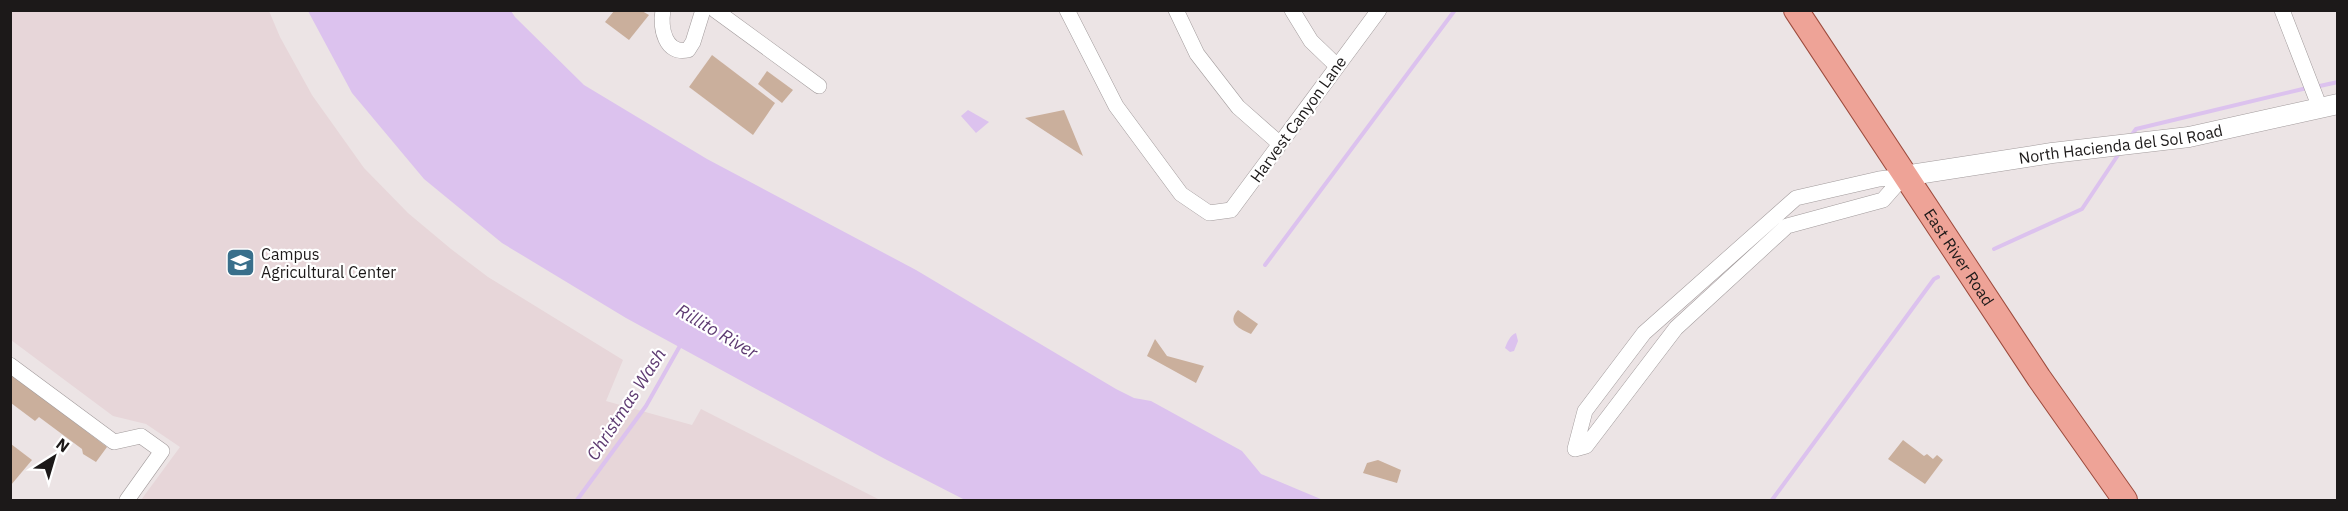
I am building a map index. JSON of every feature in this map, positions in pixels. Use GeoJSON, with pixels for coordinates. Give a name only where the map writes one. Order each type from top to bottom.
{"type":"FeatureCollection","features":[{"type":"Feature","properties":{"kind":"main road","name":"East River Road"},"geometry":{"type":"LineString","coordinates":[[1796,10],[2039,378],[2125,501]]}},
{"type":"Feature","properties":{"kind":"street"},"geometry":{"type":"LineString","coordinates":[[663,10],[664,37],[675,49],[681,51],[688,50],[693,42],[703,10]]}},
{"type":"Feature","properties":{"kind":"street"},"geometry":{"type":"LineString","coordinates":[[715,10],[819,86]]}},
{"type":"Feature","properties":{"kind":"street","name":"Harvest Canyon Lane"},"geometry":{"type":"LineString","coordinates":[[1067,10],[1116,106],[1181,194],[1209,213],[1231,210],[1378,10]]}},
{"type":"Feature","properties":{"kind":"street"},"geometry":{"type":"LineString","coordinates":[[1176,10],[1197,54],[1238,107],[1280,144]]}},
{"type":"Feature","properties":{"kind":"street"},"geometry":{"type":"LineString","coordinates":[[1292,10],[1311,41],[1337,66]]}},
{"type":"Feature","properties":{"kind":"street"},"geometry":{"type":"LineString","coordinates":[[2282,10],[2329,106]]}},
{"type":"Feature","properties":{"kind":"street","name":"North Hacienda del Sol Road"},"geometry":{"type":"LineString","coordinates":[[1904,176],[2052,153],[2189,137],[2329,106]]}},
{"type":"Feature","properties":{"kind":"street"},"geometry":{"type":"LineString","coordinates":[[1904,176],[1883,200],[1787,226],[1676,328],[1586,446],[1575,449],[1585,411],[1644,333],[1796,198],[1879,179],[1904,176]]}},
{"type":"Feature","properties":{"kind":"street"},"geometry":{"type":"LineString","coordinates":[[10,365],[114,442],[141,436],[162,451],[127,501]]}},
{"type":"Feature","properties":{"kind":"shaded area","name":"Campus Agricultural Center"},"geometry":{"type":"Polygon","coordinates":[[[10,11],[269,11],[280,37],[312,95],[364,168],[408,213],[488,277],[623,360],[606,401],[692,425],[701,409],[880,500],[141,500],[180,447],[146,424],[113,416],[11,340],[10,11]]]}},
{"type":"Feature","properties":{"kind":"shaded area"},"geometry":{"type":"Polygon","coordinates":[[[614,11],[642,11],[649,15],[629,40],[605,22],[614,11]]]}},
{"type":"Feature","properties":{"kind":"shaded area"},"geometry":{"type":"Polygon","coordinates":[[[712,55],[775,103],[753,135],[689,87],[712,55]]]}},
{"type":"Feature","properties":{"kind":"shaded area"},"geometry":{"type":"Polygon","coordinates":[[[767,71],[793,90],[782,103],[758,84],[767,71]]]}},
{"type":"Feature","properties":{"kind":"shaded area"},"geometry":{"type":"Polygon","coordinates":[[[1064,110],[1083,156],[1025,118],[1064,110]]]}},
{"type":"Feature","properties":{"kind":"shaded area"},"geometry":{"type":"Polygon","coordinates":[[[1238,310],[1258,324],[1251,334],[1239,328],[1234,322],[1233,319],[1238,310]]]}},
{"type":"Feature","properties":{"kind":"shaded area"},"geometry":{"type":"Polygon","coordinates":[[[1155,339],[1167,356],[1204,366],[1196,383],[1147,356],[1155,339]]]}},
{"type":"Feature","properties":{"kind":"shaded area"},"geometry":{"type":"Polygon","coordinates":[[[10,373],[107,447],[96,462],[39,417],[35,421],[11,403],[10,373]]]}},
{"type":"Feature","properties":{"kind":"shaded area"},"geometry":{"type":"Polygon","coordinates":[[[1903,440],[1924,456],[1927,454],[1933,459],[1937,455],[1943,460],[1925,484],[1888,459],[1903,440]]]}},
{"type":"Feature","properties":{"kind":"shaded area"},"geometry":{"type":"Polygon","coordinates":[[[11,444],[32,460],[11,485],[11,444]]]}},
{"type":"Feature","properties":{"kind":"shaded area"},"geometry":{"type":"Polygon","coordinates":[[[1378,460],[1401,470],[1397,483],[1363,473],[1367,463],[1378,460]]]}},
{"type":"Feature","properties":{"kind":"water","name":"Rillito River"},"geometry":{"type":"Polygon","coordinates":[[[308,11],[511,11],[584,85],[707,159],[916,270],[1116,389],[1134,398],[1151,401],[1242,451],[1261,474],[1323,500],[965,500],[626,318],[502,243],[424,179],[352,93],[308,11]]]}},
{"type":"Feature","properties":{"kind":"water"},"geometry":{"type":"Polygon","coordinates":[[[968,110],[989,122],[976,133],[961,116],[968,110]]]}},
{"type":"Feature","properties":{"kind":"water"},"geometry":{"type":"Polygon","coordinates":[[[1516,333],[1518,341],[1514,351],[1510,352],[1505,348],[1510,337],[1516,333]]]}},
{"type":"Feature","properties":{"kind":"waterway"},"geometry":{"type":"LineString","coordinates":[[1265,265],[1455,10]]}},
{"type":"Feature","properties":{"kind":"waterway"},"geometry":{"type":"LineString","coordinates":[[2315,87],[2338,82]]}},
{"type":"Feature","properties":{"kind":"waterway"},"geometry":{"type":"LineString","coordinates":[[2131,136],[2136,129],[2307,88]]}},
{"type":"Feature","properties":{"kind":"waterway"},"geometry":{"type":"LineString","coordinates":[[1994,249],[2082,209],[2120,152]]}},
{"type":"Feature","properties":{"kind":"waterway"},"geometry":{"type":"LineString","coordinates":[[1772,500],[1934,279],[1938,277]]}},
{"type":"Feature","properties":{"kind":"waterway","name":"Christmas Wash"},"geometry":{"type":"LineString","coordinates":[[577,500],[646,406],[681,344]]}},
{"type":"Feature","properties":{"kind":"place","name":"Campus Agricultural Center"},"geometry":{"type":"Point","coordinates":[240,263]}}]}
